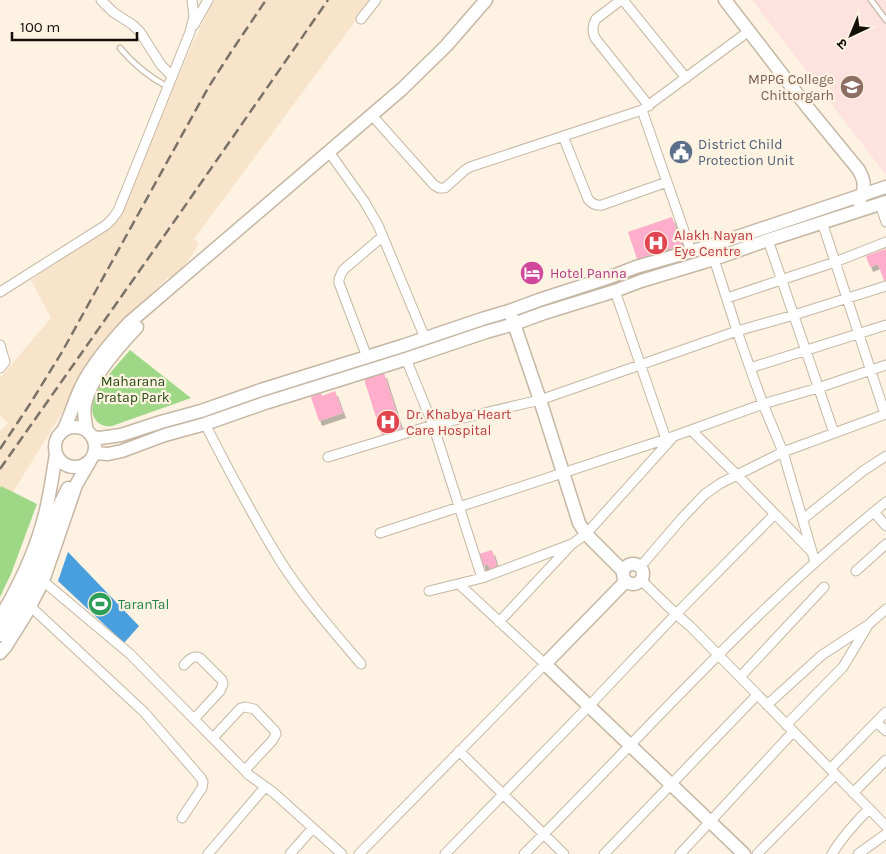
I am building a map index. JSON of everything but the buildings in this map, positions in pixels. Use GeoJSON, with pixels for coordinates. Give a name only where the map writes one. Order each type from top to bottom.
{"type":"FeatureCollection","features":[{"type":"Feature","properties":{"kind":"main road"},"geometry":{"type":"LineString","coordinates":[[0,653],[30,606],[43,581],[76,485],[95,445],[84,418],[85,406],[88,393],[108,362],[136,328],[331,155],[424,68],[486,0]]}},
{"type":"Feature","properties":{"kind":"main road"},"geometry":{"type":"LineString","coordinates":[[63,431],[81,388],[101,355],[130,322],[331,155],[377,121],[429,74],[495,0]]}},
{"type":"Feature","properties":{"kind":"main road"},"geometry":{"type":"LineString","coordinates":[[726,0],[808,108],[858,169],[864,179],[864,184],[856,211]]}},
{"type":"Feature","properties":{"kind":"main road"},"geometry":{"type":"LineString","coordinates":[[46,538],[53,504],[58,457],[55,445],[57,437],[71,427],[79,428],[100,438],[121,436],[886,187]]}},
{"type":"Feature","properties":{"kind":"main road"},"geometry":{"type":"LineString","coordinates":[[58,457],[66,465],[75,467],[89,460],[122,451],[166,435],[615,291],[641,280],[714,259],[883,203]]}},
{"type":"Feature","properties":{"kind":"main road"},"geometry":{"type":"LineString","coordinates":[[509,311],[540,400],[579,523],[586,534],[624,576]]}},
{"type":"Feature","properties":{"kind":"main road"},"geometry":{"type":"LineString","coordinates":[[0,618],[24,573],[36,540],[44,516],[58,457]]}},
{"type":"Feature","properties":{"kind":"main road"},"geometry":{"type":"LineString","coordinates":[[0,635],[23,600],[60,504],[70,485],[89,460]]}},
{"type":"Feature","properties":{"kind":"main road"},"geometry":{"type":"LineString","coordinates":[[640,573],[634,564],[627,566],[624,576],[545,664],[744,854]]}},
{"type":"Feature","properties":{"kind":"street"},"geometry":{"type":"LineString","coordinates":[[101,0],[113,12],[140,32],[161,65],[172,76]]}},
{"type":"Feature","properties":{"kind":"street"},"geometry":{"type":"LineString","coordinates":[[190,32],[194,16],[192,0]]}},
{"type":"Feature","properties":{"kind":"street"},"geometry":{"type":"LineString","coordinates":[[0,292],[106,225],[112,219],[118,210],[190,32],[208,0]]}},
{"type":"Feature","properties":{"kind":"street"},"geometry":{"type":"LineString","coordinates":[[362,19],[376,0]]}},
{"type":"Feature","properties":{"kind":"street"},"geometry":{"type":"LineString","coordinates":[[686,78],[622,0],[596,19],[593,24],[595,38],[646,108],[667,182],[691,251]]}},
{"type":"Feature","properties":{"kind":"street"},"geometry":{"type":"LineString","coordinates":[[377,121],[434,185],[442,189],[449,186],[470,167],[646,108],[749,31]]}},
{"type":"Feature","properties":{"kind":"street"},"geometry":{"type":"LineString","coordinates":[[562,136],[588,199],[594,205],[602,205],[667,182]]}},
{"type":"Feature","properties":{"kind":"street"},"geometry":{"type":"LineString","coordinates":[[331,155],[378,225],[425,338]]}},
{"type":"Feature","properties":{"kind":"street"},"geometry":{"type":"LineString","coordinates":[[883,203],[886,222]]}},
{"type":"Feature","properties":{"kind":"street"},"geometry":{"type":"LineString","coordinates":[[822,222],[886,414],[783,452],[721,483],[705,494],[682,517],[640,573],[676,614],[886,826]]}},
{"type":"Feature","properties":{"kind":"street"},"geometry":{"type":"LineString","coordinates":[[367,357],[338,279],[343,270],[382,237]]}},
{"type":"Feature","properties":{"kind":"street"},"geometry":{"type":"LineString","coordinates":[[768,240],[834,434]]}},
{"type":"Feature","properties":{"kind":"street"},"geometry":{"type":"LineString","coordinates":[[727,298],[835,262],[886,242]]}},
{"type":"Feature","properties":{"kind":"street"},"geometry":{"type":"LineString","coordinates":[[714,259],[750,368],[783,452],[815,562]]}},
{"type":"Feature","properties":{"kind":"street"},"geometry":{"type":"LineString","coordinates":[[328,457],[433,424],[540,400],[737,331],[886,286]]}},
{"type":"Feature","properties":{"kind":"street"},"geometry":{"type":"LineString","coordinates":[[615,291],[640,364],[670,437]]}},
{"type":"Feature","properties":{"kind":"street"},"geometry":{"type":"LineString","coordinates":[[750,368],[886,325]]}},
{"type":"Feature","properties":{"kind":"street"},"geometry":{"type":"LineString","coordinates":[[0,345],[5,362],[0,368]]}},
{"type":"Feature","properties":{"kind":"street"},"geometry":{"type":"LineString","coordinates":[[406,359],[433,424],[482,578]]}},
{"type":"Feature","properties":{"kind":"street"},"geometry":{"type":"LineString","coordinates":[[380,533],[691,430],[763,404],[886,365]]}},
{"type":"Feature","properties":{"kind":"street"},"geometry":{"type":"LineString","coordinates":[[205,424],[250,511],[281,563],[306,599],[361,664]]}},
{"type":"Feature","properties":{"kind":"street"},"geometry":{"type":"LineString","coordinates":[[691,430],[812,552]]}},
{"type":"Feature","properties":{"kind":"street"},"geometry":{"type":"LineString","coordinates":[[500,622],[572,544],[586,534],[670,437]]}},
{"type":"Feature","properties":{"kind":"street"},"geometry":{"type":"LineString","coordinates":[[803,519],[863,471],[886,456]]}},
{"type":"Feature","properties":{"kind":"street"},"geometry":{"type":"LineString","coordinates":[[524,854],[718,655],[815,562],[886,502]]}},
{"type":"Feature","properties":{"kind":"street"},"geometry":{"type":"LineString","coordinates":[[874,512],[886,526]]}},
{"type":"Feature","properties":{"kind":"street"},"geometry":{"type":"LineString","coordinates":[[445,854],[775,514]]}},
{"type":"Feature","properties":{"kind":"street"},"geometry":{"type":"LineString","coordinates":[[429,592],[482,578],[572,544]]}},
{"type":"Feature","properties":{"kind":"street"},"geometry":{"type":"LineString","coordinates":[[856,571],[886,544]]}},
{"type":"Feature","properties":{"kind":"street"},"geometry":{"type":"LineString","coordinates":[[0,610],[24,573]]}},
{"type":"Feature","properties":{"kind":"street"},"geometry":{"type":"LineString","coordinates":[[43,581],[130,654],[245,770],[342,854]]}},
{"type":"Feature","properties":{"kind":"street"},"geometry":{"type":"LineString","coordinates":[[359,854],[545,664],[459,584]]}},
{"type":"Feature","properties":{"kind":"street"},"geometry":{"type":"LineString","coordinates":[[740,677],[824,587]]}},
{"type":"Feature","properties":{"kind":"street"},"geometry":{"type":"LineString","coordinates":[[30,606],[144,712],[201,778],[203,782],[202,788],[182,818]]}},
{"type":"Feature","properties":{"kind":"street"},"geometry":{"type":"LineString","coordinates":[[767,705],[822,655],[868,625],[886,609]]}},
{"type":"Feature","properties":{"kind":"street"},"geometry":{"type":"LineString","coordinates":[[680,854],[710,822],[843,667],[868,625]]}},
{"type":"Feature","properties":{"kind":"street"},"geometry":{"type":"LineString","coordinates":[[184,665],[196,656],[222,680],[223,684],[220,691],[194,718]]}},
{"type":"Feature","properties":{"kind":"street"},"geometry":{"type":"LineString","coordinates":[[604,854],[757,695]]}},
{"type":"Feature","properties":{"kind":"street"},"geometry":{"type":"LineString","coordinates":[[213,738],[241,708],[254,709],[275,731],[275,738],[245,770]]}},
{"type":"Feature","properties":{"kind":"street"},"geometry":{"type":"LineString","coordinates":[[756,854],[886,712]]}},
{"type":"Feature","properties":{"kind":"street"},"geometry":{"type":"LineString","coordinates":[[876,722],[886,731]]}},
{"type":"Feature","properties":{"kind":"street"},"geometry":{"type":"LineString","coordinates":[[459,751],[564,854]]}},
{"type":"Feature","properties":{"kind":"street"},"geometry":{"type":"LineString","coordinates":[[853,793],[886,760]]}},
{"type":"Feature","properties":{"kind":"street"},"geometry":{"type":"LineString","coordinates":[[208,854],[265,787]]}},
{"type":"Feature","properties":{"kind":"street"},"geometry":{"type":"LineString","coordinates":[[832,854],[851,827],[869,809]]}},
{"type":"Feature","properties":{"kind":"street"},"geometry":{"type":"LineString","coordinates":[[290,854],[313,828]]}},
{"type":"Feature","properties":{"kind":"street"},"geometry":{"type":"LineString","coordinates":[[858,854],[886,834]]}},
{"type":"Feature","properties":{"kind":"lane"},"geometry":{"type":"LineString","coordinates":[[871,0],[886,20]]}},
{"type":"Feature","properties":{"kind":"lane"},"geometry":{"type":"LineString","coordinates":[[120,48],[152,79],[168,87]]}},
{"type":"Feature","properties":{"kind":"shaded area"},"geometry":{"type":"Polygon","coordinates":[[[214,0],[371,0],[194,239],[199,244],[174,281],[168,277],[124,322],[73,395],[13,492],[2,486],[0,488],[0,431],[8,423],[0,415],[0,378],[51,318],[31,280],[114,223],[128,199],[129,191],[191,47],[214,0]]]}},
{"type":"Feature","properties":{"kind":"shaded area","name":"MPPG College Chittorgarh"},"geometry":{"type":"Polygon","coordinates":[[[752,0],[886,0],[886,174],[885,174],[752,0]]]}},
{"type":"Feature","properties":{"kind":"green space","name":"Maharana Pratap Park"},"geometry":{"type":"Polygon","coordinates":[[[130,350],[191,398],[112,426],[102,425],[95,419],[92,411],[93,401],[103,382],[130,350]]]}},
{"type":"Feature","properties":{"kind":"green space"},"geometry":{"type":"Polygon","coordinates":[[[1,486],[37,504],[11,574],[0,597],[0,488],[1,486]]]}},
{"type":"Feature","properties":{"kind":"water","name":"TaranTal"},"geometry":{"type":"Polygon","coordinates":[[[68,552],[139,626],[124,643],[58,581],[68,552]]]}},
{"type":"Feature","properties":{"kind":"railway"},"geometry":{"type":"LineString","coordinates":[[0,449],[62,352],[208,88],[266,0]]}},
{"type":"Feature","properties":{"kind":"railway"},"geometry":{"type":"LineString","coordinates":[[0,469],[328,0]]}},
{"type":"Feature","properties":{"kind":"place","name":"MPPG College Chittorgarh"},"geometry":{"type":"Point","coordinates":[852,87]}},
{"type":"Feature","properties":{"kind":"place","name":"District Child Protection Unit"},"geometry":{"type":"Point","coordinates":[681,152]}},
{"type":"Feature","properties":{"kind":"place","name":"Alakh Nayan Eye Centre"},"geometry":{"type":"Point","coordinates":[656,243]}},
{"type":"Feature","properties":{"kind":"place","name":"Hotel Panna"},"geometry":{"type":"Point","coordinates":[532,273]}},
{"type":"Feature","properties":{"kind":"place","name":"Dr. Khabya Heart Care Hospital"},"geometry":{"type":"Point","coordinates":[388,422]}},
{"type":"Feature","properties":{"kind":"place","name":"TaranTal"},"geometry":{"type":"Point","coordinates":[100,604]}}]}
